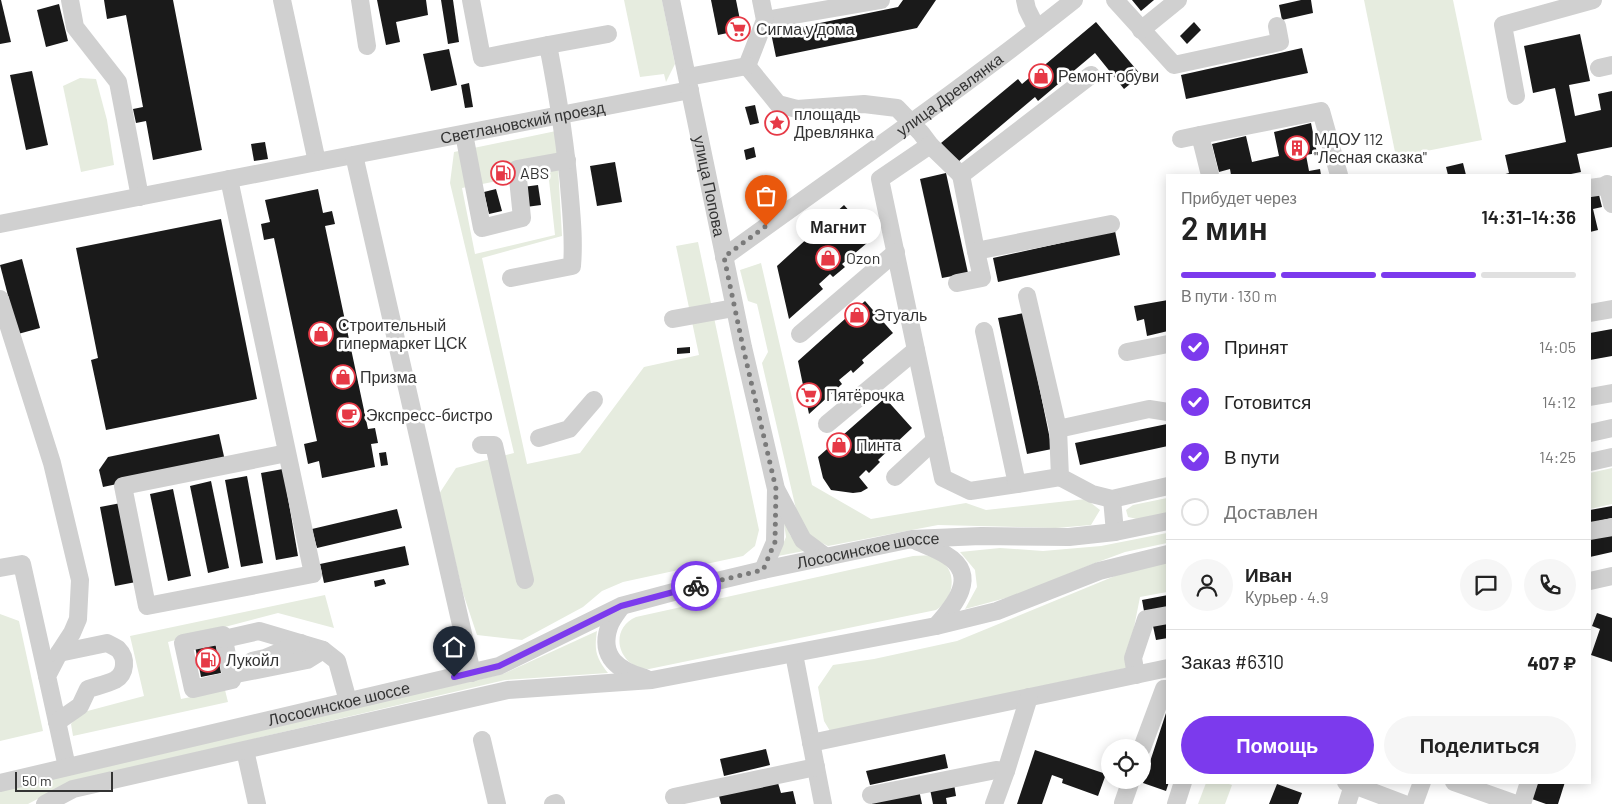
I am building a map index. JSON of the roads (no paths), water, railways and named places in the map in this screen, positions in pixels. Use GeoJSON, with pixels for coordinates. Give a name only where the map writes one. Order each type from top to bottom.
{"type":"FeatureCollection","features":[{"type":"Feature","properties":{"kind":"street"},"geometry":{"type":"LineString","coordinates":[[70,0],[75,27],[118,82],[140,197]]}},
{"type":"Feature","properties":{"kind":"street"},"geometry":{"type":"LineString","coordinates":[[282,0],[317,162]]}},
{"type":"Feature","properties":{"kind":"street"},"geometry":{"type":"LineString","coordinates":[[360,0],[367,46]]}},
{"type":"Feature","properties":{"kind":"street"},"geometry":{"type":"LineString","coordinates":[[471,0],[482,58],[608,34]]}},
{"type":"Feature","properties":{"kind":"street","name":"улица Попова"},"geometry":{"type":"LineString","coordinates":[[671,0],[734,308],[776,489],[775,542],[763,570]]}},
{"type":"Feature","properties":{"kind":"street"},"geometry":{"type":"LineString","coordinates":[[761,0],[765,20],[748,66],[778,104],[798,109],[864,104],[897,108],[930,145],[961,175],[982,278],[957,283]]}},
{"type":"Feature","properties":{"kind":"street"},"geometry":{"type":"LineString","coordinates":[[765,20],[881,0]]}},
{"type":"Feature","properties":{"kind":"street"},"geometry":{"type":"LineString","coordinates":[[1025,0],[1027,9],[1038,29]]}},
{"type":"Feature","properties":{"kind":"street","name":"улица Древлянка"},"geometry":{"type":"LineString","coordinates":[[724,257],[973,79],[1074,0]]}},
{"type":"Feature","properties":{"kind":"street"},"geometry":{"type":"LineString","coordinates":[[1115,0],[1174,65],[1280,42],[1277,26]]}},
{"type":"Feature","properties":{"kind":"street"},"geometry":{"type":"LineString","coordinates":[[1141,30],[1178,0]]}},
{"type":"Feature","properties":{"kind":"street"},"geometry":{"type":"LineString","coordinates":[[1516,96],[1503,24],[1593,0]]}},
{"type":"Feature","properties":{"kind":"street"},"geometry":{"type":"LineString","coordinates":[[511,278],[572,266],[574,244],[567,160],[548,45]]}},
{"type":"Feature","properties":{"kind":"street","name":"Светлановский проезд"},"geometry":{"type":"LineString","coordinates":[[0,224],[561,115],[689,84],[748,66]]}},
{"type":"Feature","properties":{"kind":"street"},"geometry":{"type":"LineString","coordinates":[[961,175],[1091,75]]}},
{"type":"Feature","properties":{"kind":"street"},"geometry":{"type":"LineString","coordinates":[[1181,139],[1321,111],[1339,174]]}},
{"type":"Feature","properties":{"kind":"street"},"geometry":{"type":"LineString","coordinates":[[464,134],[482,228],[522,218],[517,169],[567,160]]}},
{"type":"Feature","properties":{"kind":"street"},"geometry":{"type":"LineString","coordinates":[[1200,135],[1210,174]]}},
{"type":"Feature","properties":{"kind":"street"},"geometry":{"type":"LineString","coordinates":[[930,145],[880,179],[943,478],[970,492],[1060,477],[1092,494],[1112,498],[1166,486]]}},
{"type":"Feature","properties":{"kind":"street"},"geometry":{"type":"LineString","coordinates":[[354,155],[472,673]]}},
{"type":"Feature","properties":{"kind":"street"},"geometry":{"type":"LineString","coordinates":[[229,179],[288,453],[313,574],[147,606],[123,486],[288,453]]}},
{"type":"Feature","properties":{"kind":"street"},"geometry":{"type":"LineString","coordinates":[[1591,188],[1610,184],[1612,204]]}},
{"type":"Feature","properties":{"kind":"street"},"geometry":{"type":"LineString","coordinates":[[976,251],[1110,224]]}},
{"type":"Feature","properties":{"kind":"street"},"geometry":{"type":"LineString","coordinates":[[800,334],[896,252]]}},
{"type":"Feature","properties":{"kind":"street"},"geometry":{"type":"LineString","coordinates":[[1027,296],[1058,429],[1060,477]]}},
{"type":"Feature","properties":{"kind":"street"},"geometry":{"type":"LineString","coordinates":[[0,299],[52,463],[80,580],[78,619],[47,676]]}},
{"type":"Feature","properties":{"kind":"street"},"geometry":{"type":"LineString","coordinates":[[673,319],[734,308]]}},
{"type":"Feature","properties":{"kind":"street"},"geometry":{"type":"LineString","coordinates":[[1591,313],[1612,309]]}},
{"type":"Feature","properties":{"kind":"street"},"geometry":{"type":"LineString","coordinates":[[984,331],[1017,484]]}},
{"type":"Feature","properties":{"kind":"street"},"geometry":{"type":"LineString","coordinates":[[1128,352],[1166,344]]}},
{"type":"Feature","properties":{"kind":"street"},"geometry":{"type":"LineString","coordinates":[[827,424],[916,350]]}},
{"type":"Feature","properties":{"kind":"street"},"geometry":{"type":"LineString","coordinates":[[1591,397],[1612,393]]}},
{"type":"Feature","properties":{"kind":"street"},"geometry":{"type":"LineString","coordinates":[[539,438],[568,429],[594,400]]}},
{"type":"Feature","properties":{"kind":"street"},"geometry":{"type":"LineString","coordinates":[[1058,429],[1149,409],[1166,412]]}},
{"type":"Feature","properties":{"kind":"street"},"geometry":{"type":"LineString","coordinates":[[1591,433],[1612,428]]}},
{"type":"Feature","properties":{"kind":"street"},"geometry":{"type":"LineString","coordinates":[[895,477],[935,440]]}},
{"type":"Feature","properties":{"kind":"street"},"geometry":{"type":"LineString","coordinates":[[481,445],[494,445],[525,580]]}},
{"type":"Feature","properties":{"kind":"street"},"geometry":{"type":"LineString","coordinates":[[1591,462],[1612,457]]}},
{"type":"Feature","properties":{"kind":"street","name":"улица Попова"},"geometry":{"type":"LineString","coordinates":[[776,489],[804,540],[826,557]]}},
{"type":"Feature","properties":{"kind":"street"},"geometry":{"type":"LineString","coordinates":[[1112,498],[1115,532]]}},
{"type":"Feature","properties":{"kind":"street","name":"Лососинское шоссе"},"geometry":{"type":"LineString","coordinates":[[0,782],[499,666],[621,606],[763,570],[912,539],[981,536],[1069,537],[1115,532],[1166,521]]}},
{"type":"Feature","properties":{"kind":"street"},"geometry":{"type":"LineString","coordinates":[[1591,531],[1612,527]]}},
{"type":"Feature","properties":{"kind":"street"},"geometry":{"type":"LineString","coordinates":[[912,539],[948,555],[959,566],[964,580],[959,596],[951,610],[936,626]]}},
{"type":"Feature","properties":{"kind":"street","name":"Лососинское шоссе"},"geometry":{"type":"LineString","coordinates":[[45,804],[73,789],[508,690],[652,680],[936,626],[998,611],[1099,571],[1166,554]]}},
{"type":"Feature","properties":{"kind":"street"},"geometry":{"type":"LineString","coordinates":[[0,568],[22,564],[67,766]]}},
{"type":"Feature","properties":{"kind":"street"},"geometry":{"type":"LineString","coordinates":[[1591,581],[1612,576]]}},
{"type":"Feature","properties":{"kind":"street"},"geometry":{"type":"LineString","coordinates":[[621,606],[609,627],[606,645],[608,652],[622,670],[652,680]]}},
{"type":"Feature","properties":{"kind":"street"},"geometry":{"type":"LineString","coordinates":[[1136,675],[1133,658],[1146,619],[1166,615]]}},
{"type":"Feature","properties":{"kind":"street"},"geometry":{"type":"LineString","coordinates":[[228,657],[259,631],[323,650],[337,661],[348,701]]}},
{"type":"Feature","properties":{"kind":"street"},"geometry":{"type":"LineString","coordinates":[[57,722],[80,706],[88,689],[114,681],[121,676],[124,666],[123,657],[118,650],[107,643],[59,652]]}},
{"type":"Feature","properties":{"kind":"street"},"geometry":{"type":"LineString","coordinates":[[228,657],[265,658],[301,643]]}},
{"type":"Feature","properties":{"kind":"street"},"geometry":{"type":"LineString","coordinates":[[228,657],[306,660],[323,650]]}},
{"type":"Feature","properties":{"kind":"street"},"geometry":{"type":"LineString","coordinates":[[794,654],[823,804]]}},
{"type":"Feature","properties":{"kind":"street"},"geometry":{"type":"LineString","coordinates":[[811,743],[1166,668]]}},
{"type":"Feature","properties":{"kind":"street"},"geometry":{"type":"LineString","coordinates":[[1145,739],[1166,685]]}},
{"type":"Feature","properties":{"kind":"street"},"geometry":{"type":"LineString","coordinates":[[994,804],[1029,697]]}},
{"type":"Feature","properties":{"kind":"street"},"geometry":{"type":"LineString","coordinates":[[482,740],[497,804]]}},
{"type":"Feature","properties":{"kind":"street"},"geometry":{"type":"LineString","coordinates":[[246,750],[257,804]]}},
{"type":"Feature","properties":{"kind":"street"},"geometry":{"type":"LineString","coordinates":[[674,797],[816,767]]}},
{"type":"Feature","properties":{"kind":"street"},"geometry":{"type":"LineString","coordinates":[[871,795],[996,770],[1006,771]]}},
{"type":"Feature","properties":{"kind":"street"},"geometry":{"type":"LineString","coordinates":[[1176,804],[1182,784]]}},
{"type":"Feature","properties":{"kind":"street"},"geometry":{"type":"LineString","coordinates":[[1347,804],[1351,784]]}},
{"type":"Feature","properties":{"kind":"street"},"geometry":{"type":"LineString","coordinates":[[1354,784],[1404,804]]}},
{"type":"Feature","properties":{"kind":"street"},"geometry":{"type":"LineString","coordinates":[[1414,804],[1421,784]]}},
{"type":"Feature","properties":{"kind":"street"},"geometry":{"type":"LineString","coordinates":[[1460,784],[1516,804]]}},
{"type":"Feature","properties":{"kind":"street"},"geometry":{"type":"LineString","coordinates":[[1522,804],[1528,784]]}},
{"type":"Feature","properties":{"kind":"street"},"geometry":{"type":"LineString","coordinates":[[1123,804],[1128,789]]}},
{"type":"Feature","properties":{"kind":"place","name":"Сигма у дома"},"geometry":{"type":"Point","coordinates":[738,29]}},
{"type":"Feature","properties":{"kind":"place","name":"Ремонт обуви"},"geometry":{"type":"Point","coordinates":[1041,76]}},
{"type":"Feature","properties":{"kind":"place","name":"площадь Древлянка"},"geometry":{"type":"Point","coordinates":[777,123]}},
{"type":"Feature","properties":{"kind":"place","name":"МДОУ 112 \"Лесная сказка\""},"geometry":{"type":"Point","coordinates":[1297,148]}},
{"type":"Feature","properties":{"kind":"place","name":"ABS"},"geometry":{"type":"Point","coordinates":[503,173]}},
{"type":"Feature","properties":{"kind":"place","name":"Магнит"},"geometry":{"type":"Point","coordinates":[766,226]}},
{"type":"Feature","properties":{"kind":"place","name":"Ozon"},"geometry":{"type":"Point","coordinates":[828,258]}},
{"type":"Feature","properties":{"kind":"place","name":"Этуаль"},"geometry":{"type":"Point","coordinates":[857,315]}},
{"type":"Feature","properties":{"kind":"place","name":"Строительный гипермаркет ЦСК"},"geometry":{"type":"Point","coordinates":[321,334]}},
{"type":"Feature","properties":{"kind":"place","name":"Призма"},"geometry":{"type":"Point","coordinates":[343,377]}},
{"type":"Feature","properties":{"kind":"place","name":"Пятёрочка"},"geometry":{"type":"Point","coordinates":[809,395]}},
{"type":"Feature","properties":{"kind":"place","name":"Экспресс-бистро"},"geometry":{"type":"Point","coordinates":[349,415]}},
{"type":"Feature","properties":{"kind":"place","name":"Пинта"},"geometry":{"type":"Point","coordinates":[839,445]}},
{"type":"Feature","properties":{"kind":"place","name":"Лукойл"},"geometry":{"type":"Point","coordinates":[208,660]}}]}
